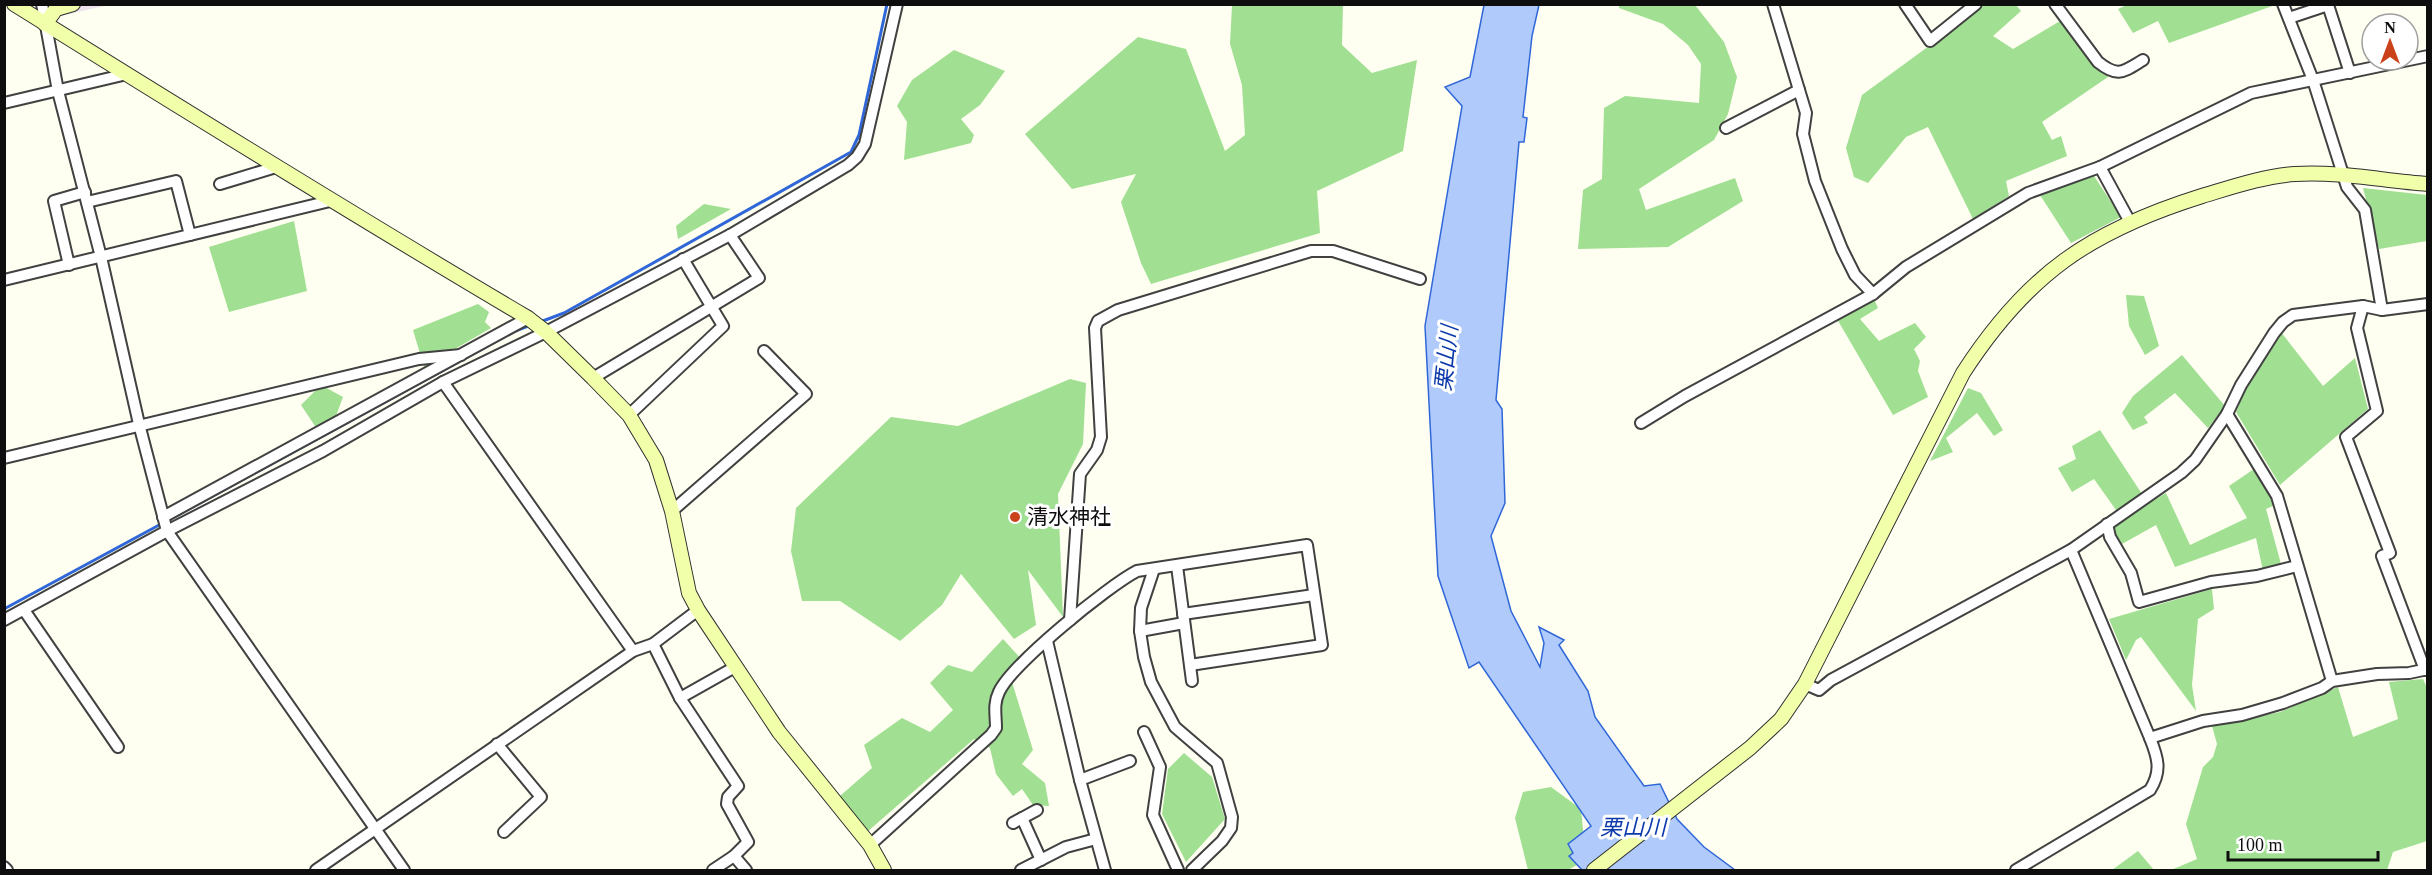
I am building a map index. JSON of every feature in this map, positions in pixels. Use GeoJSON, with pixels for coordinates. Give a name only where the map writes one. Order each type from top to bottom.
{"type":"FeatureCollection","features":[{"type":"Feature","properties":{"kind":"street"},"geometry":{"type":"LineString","coordinates":[[14,4],[330,201],[528,318],[546,332],[593,378],[629,415],[656,460],[672,511],[689,593],[698,610],[779,732],[870,845],[884,870]]}},
{"type":"Feature","properties":{"kind":"street"},"geometry":{"type":"LineString","coordinates":[[42,4],[58,90],[167,531],[404,870]]}},
{"type":"Feature","properties":{"kind":"street"},"geometry":{"type":"LineString","coordinates":[[45,24],[56,9],[73,4]]}},
{"type":"Feature","properties":{"kind":"street"},"geometry":{"type":"LineString","coordinates":[[4,620],[167,531],[323,451],[443,382],[546,332],[730,235],[848,165],[857,157],[865,144],[870,128],[897,4]]}},
{"type":"Feature","properties":{"kind":"street"},"geometry":{"type":"LineString","coordinates":[[1773,4],[1806,113],[1803,134],[1815,182],[1850,266],[1873,294]]}},
{"type":"Feature","properties":{"kind":"street"},"geometry":{"type":"LineString","coordinates":[[1905,4],[1930,41],[1976,4]]}},
{"type":"Feature","properties":{"kind":"street"},"geometry":{"type":"LineString","coordinates":[[2055,4],[2098,62],[2107,69],[2116,73],[2143,60]]}},
{"type":"Feature","properties":{"kind":"street"},"geometry":{"type":"LineString","coordinates":[[2283,4],[2313,81],[2347,187],[2365,210],[2382,310]]}},
{"type":"Feature","properties":{"kind":"street"},"geometry":{"type":"LineString","coordinates":[[2289,18],[2328,5],[2350,73]]}},
{"type":"Feature","properties":{"kind":"street"},"geometry":{"type":"LineString","coordinates":[[1641,423],[1685,396],[1873,294],[1906,267],[2028,193],[2100,167],[2251,93],[2427,56]]}},
{"type":"Feature","properties":{"kind":"street"},"geometry":{"type":"LineString","coordinates":[[4,103],[128,74]]}},
{"type":"Feature","properties":{"kind":"street"},"geometry":{"type":"LineString","coordinates":[[1726,128],[1800,90]]}},
{"type":"Feature","properties":{"kind":"street"},"geometry":{"type":"LineString","coordinates":[[220,184],[276,167]]}},
{"type":"Feature","properties":{"kind":"street"},"geometry":{"type":"LineString","coordinates":[[2100,167],[2130,222]]}},
{"type":"Feature","properties":{"kind":"street"},"geometry":{"type":"LineString","coordinates":[[1594,870],[1750,748],[1781,719],[1805,684],[1963,373],[1987,335],[2014,303],[2049,272],[2078,249],[2130,222],[2158,210],[2268,178],[2296,174],[2427,184]]}},
{"type":"Feature","properties":{"kind":"street"},"geometry":{"type":"LineString","coordinates":[[69,265],[54,201],[176,181],[190,235]]}},
{"type":"Feature","properties":{"kind":"street"},"geometry":{"type":"LineString","coordinates":[[4,280],[330,201]]}},
{"type":"Feature","properties":{"kind":"street"},"geometry":{"type":"LineString","coordinates":[[593,378],[759,278],[730,235]]}},
{"type":"Feature","properties":{"kind":"street"},"geometry":{"type":"LineString","coordinates":[[1070,620],[1080,474],[1097,450],[1101,437],[1095,328],[1098,321],[1118,310],[1311,251],[1333,251],[1420,279]]}},
{"type":"Feature","properties":{"kind":"street"},"geometry":{"type":"LineString","coordinates":[[629,415],[723,326],[683,259]]}},
{"type":"Feature","properties":{"kind":"street"},"geometry":{"type":"LineString","coordinates":[[1805,684],[1819,690],[1831,680],[2071,550],[2181,473],[2195,460],[2227,414],[2241,385],[2283,322],[2293,315],[2363,306],[2382,310],[2427,304]]}},
{"type":"Feature","properties":{"kind":"street"},"geometry":{"type":"LineString","coordinates":[[2150,738],[2203,721],[2242,715],[2283,703],[2322,688],[2332,681],[2377,674],[2409,674],[2426,669],[2382,556],[2390,553],[2346,437],[2377,411],[2356,328],[2363,306]]}},
{"type":"Feature","properties":{"kind":"street"},"geometry":{"type":"LineString","coordinates":[[163,517],[528,318]]}},
{"type":"Feature","properties":{"kind":"street"},"geometry":{"type":"LineString","coordinates":[[672,511],[806,393],[764,351]]}},
{"type":"Feature","properties":{"kind":"street"},"geometry":{"type":"LineString","coordinates":[[4,458],[419,359],[461,355]]}},
{"type":"Feature","properties":{"kind":"street"},"geometry":{"type":"LineString","coordinates":[[443,382],[633,651]]}},
{"type":"Feature","properties":{"kind":"street"},"geometry":{"type":"LineString","coordinates":[[2227,414],[2277,496],[2332,681]]}},
{"type":"Feature","properties":{"kind":"street"},"geometry":{"type":"LineString","coordinates":[[2107,524],[2115,547],[2131,573],[2139,602],[2211,582],[2257,576],[2297,566]]}},
{"type":"Feature","properties":{"kind":"street"},"geometry":{"type":"LineString","coordinates":[[870,845],[991,735],[996,728],[995,704],[1005,681],[1070,620],[1123,578],[1137,571],[1307,545],[1322,645],[1190,665]]}},
{"type":"Feature","properties":{"kind":"street"},"geometry":{"type":"LineString","coordinates":[[2016,870],[2150,790],[2159,770],[2150,738],[2071,550]]}},
{"type":"Feature","properties":{"kind":"street"},"geometry":{"type":"LineString","coordinates":[[1177,566],[1192,681]]}},
{"type":"Feature","properties":{"kind":"street"},"geometry":{"type":"LineString","coordinates":[[1154,568],[1142,608],[1140,631],[1143,657],[1151,682],[1175,727],[1217,763],[1232,817],[1231,828],[1222,841],[1192,870]]}},
{"type":"Feature","properties":{"kind":"street"},"geometry":{"type":"LineString","coordinates":[[1140,631],[1183,619],[1314,595]]}},
{"type":"Feature","properties":{"kind":"street"},"geometry":{"type":"LineString","coordinates":[[24,610],[118,747]]}},
{"type":"Feature","properties":{"kind":"street"},"geometry":{"type":"LineString","coordinates":[[316,870],[496,744],[633,651],[653,644],[698,610]]}},
{"type":"Feature","properties":{"kind":"street"},"geometry":{"type":"LineString","coordinates":[[1047,641],[1080,780],[1105,870]]}},
{"type":"Feature","properties":{"kind":"street"},"geometry":{"type":"LineString","coordinates":[[653,644],[680,698],[738,786],[728,797],[727,804],[748,842],[734,856],[712,870]]}},
{"type":"Feature","properties":{"kind":"street"},"geometry":{"type":"LineString","coordinates":[[680,698],[735,667]]}},
{"type":"Feature","properties":{"kind":"street"},"geometry":{"type":"LineString","coordinates":[[1143,732],[1160,767],[1153,815],[1178,870]]}},
{"type":"Feature","properties":{"kind":"street"},"geometry":{"type":"LineString","coordinates":[[496,744],[541,797],[504,832]]}},
{"type":"Feature","properties":{"kind":"street"},"geometry":{"type":"LineString","coordinates":[[1080,780],[1130,761]]}},
{"type":"Feature","properties":{"kind":"street"},"geometry":{"type":"LineString","coordinates":[[1037,810],[1017,820],[1041,860]]}},
{"type":"Feature","properties":{"kind":"street"},"geometry":{"type":"LineString","coordinates":[[1026,869],[1066,848],[1096,839]]}},
{"type":"Feature","properties":{"kind":"street"},"geometry":{"type":"LineString","coordinates":[[734,856],[746,870]]}},
{"type":"Feature","properties":{"kind":"shaded area"},"geometry":{"type":"Polygon","coordinates":[[[30,5],[108,5],[52,18],[30,5]]]}},
{"type":"Feature","properties":{"kind":"green space"},"geometry":{"type":"Polygon","coordinates":[[[2275,4],[2169,43],[2158,21],[2133,33],[2118,9],[2127,5],[2275,4]]]}},
{"type":"Feature","properties":{"kind":"green space"},"geometry":{"type":"Polygon","coordinates":[[[1232,5],[1343,5],[1342,45],[1372,73],[1417,60],[1403,151],[1317,191],[1320,233],[1151,284],[1141,263],[1121,202],[1136,174],[1072,189],[1025,134],[1138,37],[1186,49],[1225,151],[1245,135],[1242,85],[1230,44],[1232,5]]]}},
{"type":"Feature","properties":{"kind":"green space"},"geometry":{"type":"Polygon","coordinates":[[[1619,5],[1695,5],[1724,42],[1737,77],[1728,114],[1714,140],[1639,189],[1646,210],[1735,178],[1743,201],[1668,247],[1578,249],[1583,190],[1602,179],[1604,108],[1625,96],[1699,103],[1701,64],[1688,45],[1663,24],[1619,8],[1619,5]]]}},
{"type":"Feature","properties":{"kind":"green space"},"geometry":{"type":"Polygon","coordinates":[[[1985,5],[2016,5],[2021,11],[1993,36],[2013,49],[2060,21],[2108,77],[2042,122],[2052,140],[2061,136],[2067,156],[2006,181],[2009,196],[1973,219],[1928,127],[1906,137],[1868,183],[1854,177],[1846,148],[1862,95],[1985,5]]]}},
{"type":"Feature","properties":{"kind":"green space"},"geometry":{"type":"Polygon","coordinates":[[[954,50],[1005,71],[980,105],[961,119],[974,135],[971,143],[904,160],[907,122],[897,106],[912,80],[954,50]]]}},
{"type":"Feature","properties":{"kind":"green space"},"geometry":{"type":"Polygon","coordinates":[[[2094,176],[2121,217],[2071,243],[2040,195],[2094,176]]]}},
{"type":"Feature","properties":{"kind":"green space"},"geometry":{"type":"Polygon","coordinates":[[[2363,188],[2427,195],[2427,241],[2379,249],[2363,188]]]}},
{"type":"Feature","properties":{"kind":"green space"},"geometry":{"type":"Polygon","coordinates":[[[704,204],[731,209],[678,239],[676,226],[704,204]]]}},
{"type":"Feature","properties":{"kind":"green space"},"geometry":{"type":"Polygon","coordinates":[[[294,221],[307,291],[229,312],[209,247],[294,221]]]}},
{"type":"Feature","properties":{"kind":"green space"},"geometry":{"type":"Polygon","coordinates":[[[2126,295],[2144,296],[2159,346],[2145,355],[2129,326],[2126,295]]]}},
{"type":"Feature","properties":{"kind":"green space"},"geometry":{"type":"Polygon","coordinates":[[[1874,299],[1878,308],[1860,319],[1879,341],[1915,323],[1926,337],[1914,349],[1920,361],[1918,371],[1928,397],[1893,415],[1837,319],[1874,299]]]}},
{"type":"Feature","properties":{"kind":"green space"},"geometry":{"type":"Polygon","coordinates":[[[478,304],[489,312],[485,322],[491,328],[424,367],[413,330],[478,304]]]}},
{"type":"Feature","properties":{"kind":"green space"},"geometry":{"type":"Polygon","coordinates":[[[2281,332],[2323,386],[2355,358],[2368,409],[2280,485],[2236,412],[2252,375],[2281,332]]]}},
{"type":"Feature","properties":{"kind":"green space"},"geometry":{"type":"Polygon","coordinates":[[[2182,355],[2225,406],[2208,428],[2175,393],[2144,417],[2148,423],[2133,430],[2122,413],[2133,396],[2182,355]]]}},
{"type":"Feature","properties":{"kind":"green space"},"geometry":{"type":"Polygon","coordinates":[[[1070,379],[1086,383],[1083,444],[1058,494],[1063,617],[1028,570],[1036,625],[1014,639],[961,574],[942,605],[900,641],[840,601],[802,601],[791,551],[796,508],[891,417],[958,426],[1070,379]]]}},
{"type":"Feature","properties":{"kind":"green space"},"geometry":{"type":"Polygon","coordinates":[[[321,385],[343,397],[336,416],[317,429],[301,405],[321,385]]]}},
{"type":"Feature","properties":{"kind":"green space"},"geometry":{"type":"Polygon","coordinates":[[[1968,388],[1981,393],[2003,430],[1994,436],[1977,413],[1946,438],[1953,452],[1930,461],[1968,388]]]}},
{"type":"Feature","properties":{"kind":"green space"},"geometry":{"type":"Polygon","coordinates":[[[2100,430],[2142,494],[2116,510],[2094,479],[2072,492],[2058,468],[2076,459],[2072,446],[2100,430]]]}},
{"type":"Feature","properties":{"kind":"green space"},"geometry":{"type":"Polygon","coordinates":[[[2254,469],[2275,505],[2266,509],[2281,564],[2263,571],[2256,538],[2175,567],[2156,525],[2122,544],[2111,526],[2166,493],[2190,545],[2247,518],[2229,486],[2254,469]]]}},
{"type":"Feature","properties":{"kind":"green space"},"geometry":{"type":"Polygon","coordinates":[[[2212,589],[2214,609],[2198,619],[2192,685],[2196,711],[2141,637],[2136,640],[2126,660],[2109,619],[2212,589]]]}},
{"type":"Feature","properties":{"kind":"green space"},"geometry":{"type":"Polygon","coordinates":[[[1003,639],[1022,660],[1012,682],[1033,750],[1022,764],[1045,783],[1049,806],[1033,805],[1022,789],[1013,796],[996,774],[990,748],[974,739],[867,832],[840,796],[872,768],[864,745],[902,718],[930,732],[953,710],[930,683],[948,665],[972,672],[1003,639]]]}},
{"type":"Feature","properties":{"kind":"green space"},"geometry":{"type":"Polygon","coordinates":[[[2423,679],[2428,690],[2427,841],[2393,852],[2387,870],[2171,870],[2197,859],[2186,824],[2203,767],[2213,757],[2217,744],[2212,726],[2280,712],[2338,687],[2353,737],[2398,719],[2389,682],[2423,679]]]}},
{"type":"Feature","properties":{"kind":"green space"},"geometry":{"type":"Polygon","coordinates":[[[1184,753],[1212,777],[1225,819],[1186,862],[1162,814],[1168,769],[1184,753]]]}},
{"type":"Feature","properties":{"kind":"green space"},"geometry":{"type":"Polygon","coordinates":[[[1551,787],[1581,809],[1586,860],[1568,870],[1528,870],[1515,818],[1523,792],[1551,787]]]}},
{"type":"Feature","properties":{"kind":"green space"},"geometry":{"type":"Polygon","coordinates":[[[2138,851],[2154,870],[2112,870],[2138,851]]]}},
{"type":"Feature","properties":{"kind":"water","name":"栗山川"},"geometry":{"type":"Polygon","coordinates":[[[1484,5],[1539,5],[1532,36],[1523,117],[1527,118],[1524,142],[1519,142],[1496,400],[1502,409],[1505,503],[1491,536],[1511,611],[1540,667],[1544,643],[1539,627],[1564,640],[1559,645],[1588,691],[1595,717],[1644,786],[1660,784],[1677,819],[1704,847],[1735,870],[1582,870],[1569,856],[1573,853],[1568,844],[1591,826],[1479,662],[1469,668],[1438,576],[1425,326],[1462,106],[1445,87],[1470,77],[1484,5]]]}},
{"type":"Feature","properties":{"kind":"waterway"},"geometry":{"type":"LineString","coordinates":[[540,322],[564,313],[851,152],[859,135],[887,4]]}},
{"type":"Feature","properties":{"kind":"waterway"},"geometry":{"type":"LineString","coordinates":[[167,521],[515,331],[531,325]]}},
{"type":"Feature","properties":{"kind":"waterway"},"geometry":{"type":"LineString","coordinates":[[4,609],[161,524]]}},
{"type":"Feature","properties":{"kind":"place","name":"清水神社"},"geometry":{"type":"Point","coordinates":[1015,517]}}]}
